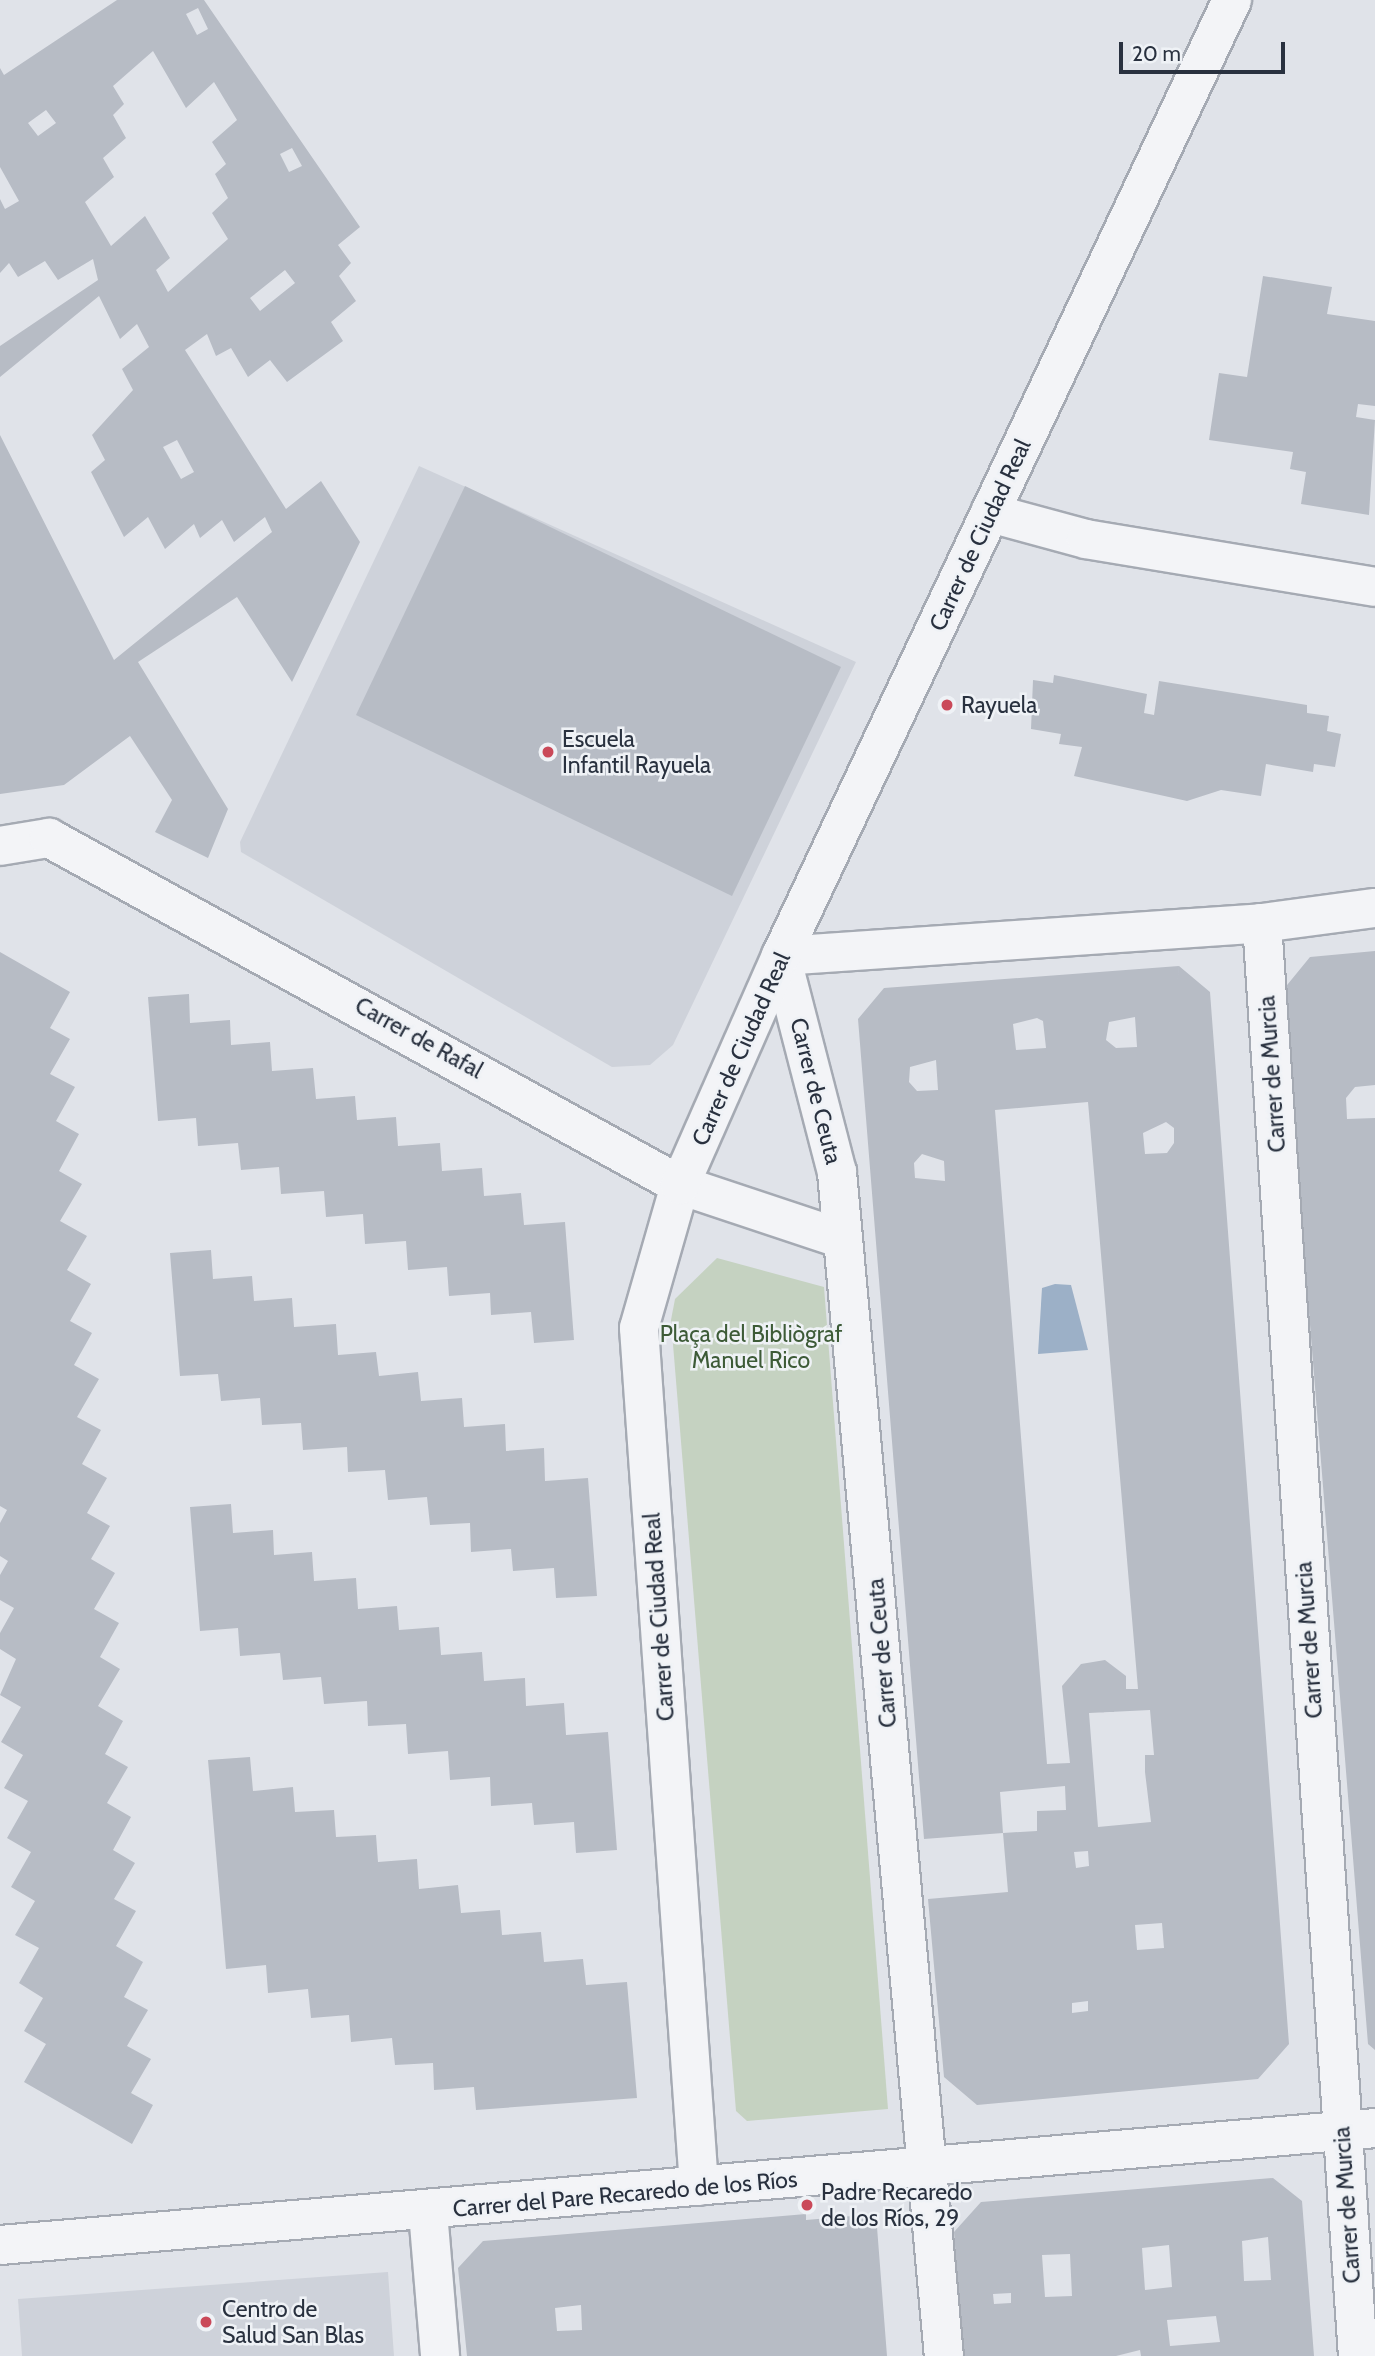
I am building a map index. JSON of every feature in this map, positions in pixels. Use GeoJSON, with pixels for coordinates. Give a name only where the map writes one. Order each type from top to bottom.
{"type":"FeatureCollection","features":[{"type":"Feature","properties":{"kind":"street","name":"Carrer de Ciudad Real"},"geometry":{"type":"LineString","coordinates":[[699,2186],[639,1328],[680,1185],[781,956],[1232,0]]}},
{"type":"Feature","properties":{"kind":"street"},"geometry":{"type":"LineString","coordinates":[[990,513],[1086,539],[1375,587]]}},
{"type":"Feature","properties":{"kind":"street","name":"Carrer de Rafal"},"geometry":{"type":"LineString","coordinates":[[0,846],[49,838],[680,1185],[842,1239]]}},
{"type":"Feature","properties":{"kind":"street"},"geometry":{"type":"LineString","coordinates":[[781,956],[1262,923],[1375,908]]}},
{"type":"Feature","properties":{"kind":"street","name":"Carrer de Murcia"},"geometry":{"type":"LineString","coordinates":[[1262,923],[1358,2130],[1358,2356]]}},
{"type":"Feature","properties":{"kind":"street","name":"Carrer de Ceuta"},"geometry":{"type":"LineString","coordinates":[[781,956],[837,1172],[932,2170],[944,2356]]}},
{"type":"Feature","properties":{"kind":"street","name":"Carrer del Pare Recaredo de los Ríos"},"geometry":{"type":"LineString","coordinates":[[0,2245],[428,2212],[699,2186],[932,2170],[1358,2130]]}},
{"type":"Feature","properties":{"kind":"street"},"geometry":{"type":"LineString","coordinates":[[428,2212],[440,2356]]}},
{"type":"Feature","properties":{"kind":"shaded area","name":"Escuela Infantil Rayuela"},"geometry":{"type":"Polygon","coordinates":[[[419,466],[856,662],[673,1045],[650,1065],[612,1067],[241,852],[240,842],[419,466]]]}},
{"type":"Feature","properties":{"kind":"shaded area","name":"Centro de Salud San Blas"},"geometry":{"type":"Polygon","coordinates":[[[388,2272],[394,2356],[22,2356],[18,2299],[388,2272]]]}},
{"type":"Feature","properties":{"kind":"green space","name":"Plaça del Bibliògraf Manuel Rico"},"geometry":{"type":"Polygon","coordinates":[[[717,1258],[824,1287],[888,2109],[747,2121],[736,2111],[671,1320],[675,1299],[717,1258]]]}},
{"type":"Feature","properties":{"kind":"water"},"geometry":{"type":"Polygon","coordinates":[[[1055,1284],[1071,1285],[1088,1350],[1038,1354],[1042,1288],[1055,1284]]]}},
{"type":"Feature","properties":{"kind":"building"},"geometry":{"type":"Polygon","coordinates":[[[117,0],[204,0],[360,227],[338,245],[351,263],[339,276],[356,301],[331,322],[343,341],[287,382],[270,360],[248,377],[231,348],[216,356],[207,334],[185,350],[286,509],[321,481],[360,542],[292,682],[237,597],[138,662],[228,809],[208,858],[155,832],[172,800],[130,736],[64,785],[0,794],[0,435],[114,660],[272,532],[265,517],[234,542],[222,520],[200,538],[194,524],[165,549],[148,517],[124,537],[91,472],[105,460],[92,435],[133,390],[122,369],[149,347],[137,324],[120,339],[99,296],[0,377],[0,346],[98,280],[93,259],[58,280],[45,261],[18,277],[9,263],[0,273],[0,199],[5,209],[19,201],[0,167],[0,68],[4,75],[117,0]],[[198,8],[186,14],[197,35],[208,29],[198,8]],[[153,51],[113,86],[124,104],[113,115],[126,138],[103,158],[114,177],[85,202],[111,246],[145,216],[170,258],[156,270],[168,292],[228,239],[212,213],[228,198],[215,174],[226,164],[212,142],[237,120],[214,82],[186,108],[153,51]],[[46,110],[28,123],[38,136],[56,123],[46,110]],[[292,148],[280,154],[289,172],[302,166],[292,148]],[[285,270],[250,298],[260,311],[295,283],[285,270]],[[177,440],[163,447],[181,479],[194,472],[177,440]]]}},
{"type":"Feature","properties":{"kind":"building"},"geometry":{"type":"Polygon","coordinates":[[[1263,276],[1332,287],[1327,314],[1375,321],[1375,406],[1358,404],[1356,417],[1375,420],[1369,515],[1301,504],[1306,472],[1290,469],[1293,452],[1209,440],[1219,373],[1247,377],[1263,276]]]}},
{"type":"Feature","properties":{"kind":"building"},"geometry":{"type":"Polygon","coordinates":[[[465,486],[841,667],[732,896],[356,715],[465,486]]]}},
{"type":"Feature","properties":{"kind":"building"},"geometry":{"type":"Polygon","coordinates":[[[1054,675],[1147,694],[1144,713],[1154,715],[1159,681],[1307,705],[1307,713],[1329,716],[1327,731],[1341,734],[1335,767],[1314,764],[1313,772],[1266,764],[1261,796],[1221,790],[1187,801],[1074,776],[1082,747],[1059,744],[1061,734],[1031,729],[1033,680],[1053,683],[1054,675]]]}},
{"type":"Feature","properties":{"kind":"building"},"geometry":{"type":"Polygon","coordinates":[[[1375,951],[1375,1085],[1355,1087],[1346,1098],[1347,1119],[1375,1118],[1375,2050],[1368,2044],[1283,990],[1310,957],[1375,951]]]}},
{"type":"Feature","properties":{"kind":"building"},"geometry":{"type":"Polygon","coordinates":[[[0,952],[70,992],[50,1028],[70,1039],[50,1074],[75,1087],[56,1121],[79,1134],[59,1171],[82,1184],[60,1221],[87,1236],[67,1270],[91,1284],[70,1321],[92,1333],[74,1365],[99,1379],[77,1417],[101,1430],[82,1464],[107,1478],[87,1513],[110,1526],[91,1559],[115,1573],[94,1609],[119,1623],[100,1657],[120,1669],[98,1706],[123,1721],[105,1754],[128,1767],[107,1803],[131,1817],[113,1850],[135,1863],[114,1899],[136,1911],[116,1946],[143,1962],[124,1997],[148,2010],[127,2046],[151,2059],[131,2093],[153,2105],[132,2144],[24,2082],[46,2044],[24,2031],[43,1998],[19,1983],[39,1948],[15,1935],[35,1901],[11,1887],[31,1852],[7,1838],[28,1801],[4,1788],[23,1755],[1,1742],[21,1707],[0,1695],[16,1659],[0,1649],[0,1633],[14,1608],[0,1600],[0,1575],[8,1561],[0,1556],[0,1523],[7,1510],[0,1506],[0,952]]]}},
{"type":"Feature","properties":{"kind":"building"},"geometry":{"type":"Polygon","coordinates":[[[1179,966],[1210,992],[1289,2044],[1258,2079],[977,2105],[944,2077],[928,1899],[1008,1892],[1003,1833],[924,1839],[858,1019],[884,988],[1179,966]],[[1135,1017],[1109,1022],[1106,1040],[1116,1048],[1137,1047],[1135,1017]],[[1037,1018],[1013,1024],[1016,1050],[1046,1048],[1043,1021],[1037,1018]],[[936,1060],[910,1067],[909,1082],[917,1091],[938,1090],[936,1060]],[[1088,1102],[995,1110],[1047,1764],[1070,1763],[1062,1686],[1081,1664],[1105,1660],[1126,1676],[1126,1689],[1138,1689],[1088,1102]],[[1166,1122],[1143,1133],[1145,1154],[1167,1153],[1174,1143],[1174,1128],[1166,1122]],[[922,1154],[914,1163],[915,1178],[945,1181],[944,1161],[922,1154]],[[1150,1710],[1089,1713],[1098,1827],[1151,1822],[1145,1772],[1145,1755],[1154,1755],[1150,1710]],[[1065,1786],[1000,1792],[1003,1833],[1037,1831],[1037,1811],[1066,1810],[1065,1786]],[[1088,1851],[1074,1852],[1076,1868],[1089,1866],[1088,1851]],[[1162,1923],[1135,1925],[1137,1950],[1164,1948],[1162,1923]],[[1088,2001],[1072,2003],[1072,2013],[1088,2011],[1088,2001]]]}},
{"type":"Feature","properties":{"kind":"building"},"geometry":{"type":"Polygon","coordinates":[[[189,994],[190,1023],[230,1020],[231,1045],[270,1042],[272,1071],[313,1068],[316,1099],[355,1096],[357,1120],[396,1117],[398,1146],[440,1143],[442,1171],[482,1168],[484,1196],[521,1193],[524,1225],[565,1222],[574,1340],[534,1343],[531,1312],[491,1315],[490,1293],[449,1296],[447,1267],[408,1270],[406,1241],[365,1244],[363,1214],[326,1217],[324,1191],[281,1194],[279,1167],[241,1170],[238,1143],[198,1146],[196,1118],[158,1121],[148,997],[189,994]]]}},
{"type":"Feature","properties":{"kind":"building"},"geometry":{"type":"Polygon","coordinates":[[[211,1250],[213,1279],[252,1276],[254,1301],[292,1298],[294,1327],[336,1324],[338,1355],[376,1352],[379,1376],[418,1372],[421,1401],[462,1398],[464,1427],[505,1424],[506,1451],[544,1448],[545,1481],[588,1478],[597,1596],[556,1598],[554,1568],[513,1571],[511,1549],[471,1552],[470,1523],[430,1525],[427,1497],[388,1500],[385,1470],[348,1472],[347,1447],[303,1450],[301,1423],[262,1425],[260,1398],[221,1401],[218,1374],[180,1376],[170,1253],[211,1250]]]}},
{"type":"Feature","properties":{"kind":"building"},"geometry":{"type":"Polygon","coordinates":[[[231,1504],[233,1533],[273,1530],[274,1555],[312,1552],[314,1581],[356,1578],[358,1609],[397,1606],[399,1630],[439,1627],[441,1655],[482,1652],[484,1681],[525,1678],[526,1706],[564,1703],[566,1735],[608,1732],[617,1850],[576,1853],[574,1822],[534,1825],[532,1803],[491,1806],[490,1777],[450,1780],[448,1751],[408,1754],[406,1724],[368,1726],[367,1701],[324,1704],[321,1677],[283,1680],[280,1653],[240,1656],[238,1628],[200,1631],[190,1507],[231,1504]]]}},
{"type":"Feature","properties":{"kind":"building"},"geometry":{"type":"Polygon","coordinates":[[[250,1757],[253,1791],[293,1787],[295,1812],[334,1810],[336,1837],[376,1835],[378,1862],[417,1859],[419,1889],[458,1885],[461,1913],[500,1910],[502,1935],[541,1932],[544,1962],[583,1959],[586,1985],[627,1982],[637,2098],[476,2110],[474,2087],[434,2090],[433,2063],[395,2065],[392,2038],[351,2042],[349,2015],[311,2018],[308,1989],[268,1993],[266,1965],[226,1969],[208,1760],[250,1757]]]}},
{"type":"Feature","properties":{"kind":"building"},"geometry":{"type":"Polygon","coordinates":[[[1273,2178],[1302,2201],[1314,2356],[1141,2356],[1140,2350],[1116,2356],[963,2356],[954,2232],[981,2202],[1273,2178]],[[1268,2237],[1242,2241],[1244,2281],[1271,2280],[1268,2237]],[[1169,2245],[1142,2248],[1145,2290],[1172,2287],[1169,2245]],[[1070,2254],[1042,2255],[1045,2297],[1072,2296],[1070,2254]],[[1011,2293],[993,2294],[994,2304],[1011,2303],[1011,2293]],[[1216,2316],[1167,2320],[1170,2346],[1220,2342],[1216,2316]]]}},
{"type":"Feature","properties":{"kind":"building"},"geometry":{"type":"Polygon","coordinates":[[[806,2214],[806,2220],[876,2214],[887,2356],[467,2356],[458,2268],[483,2241],[806,2214]],[[581,2305],[555,2308],[557,2331],[582,2330],[581,2305]]]}},
{"type":"Feature","properties":{"kind":"place","name":"Rayuela"},"geometry":{"type":"Point","coordinates":[947,705]}},
{"type":"Feature","properties":{"kind":"place","name":"Escuela Infantil Rayuela"},"geometry":{"type":"Point","coordinates":[548,752]}},
{"type":"Feature","properties":{"kind":"place","name":"Padre Recaredo de los Ríos, 29"},"geometry":{"type":"Point","coordinates":[807,2205]}},
{"type":"Feature","properties":{"kind":"place","name":"Centro de Salud San Blas"},"geometry":{"type":"Point","coordinates":[206,2322]}}]}
